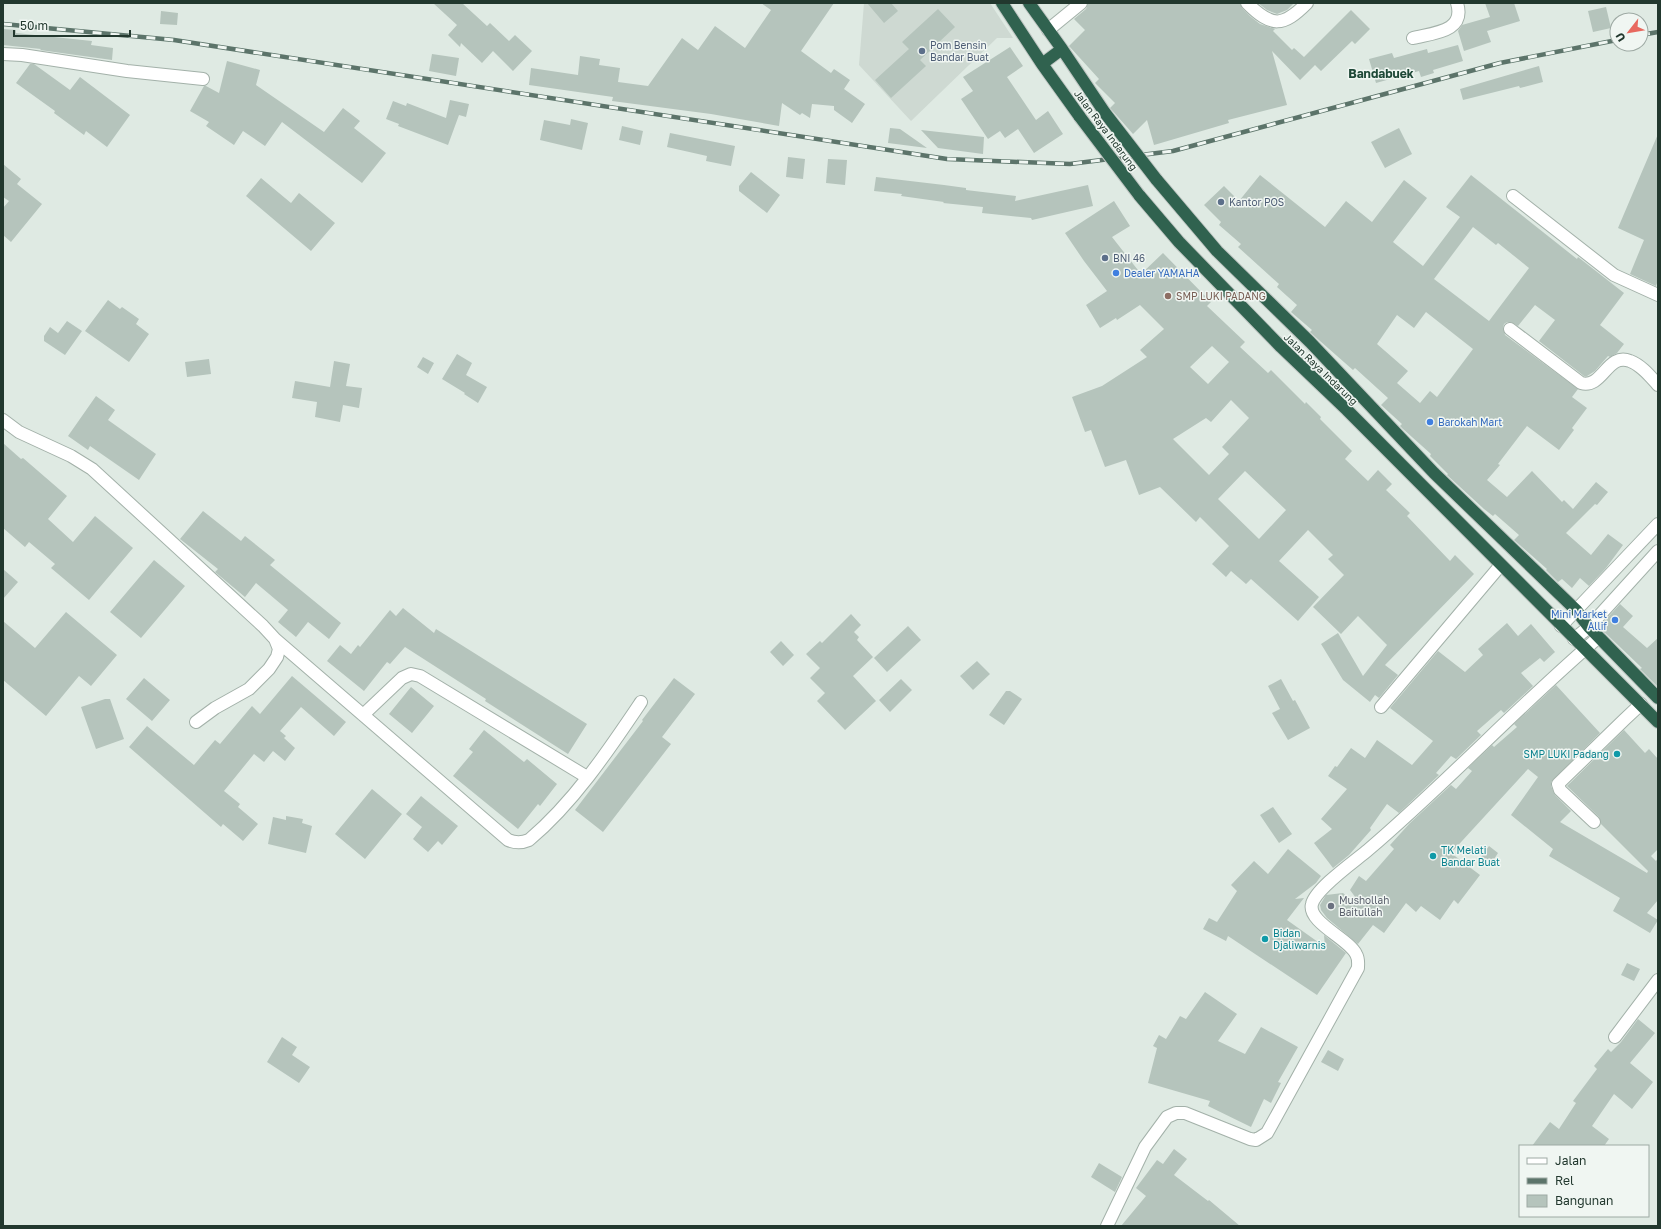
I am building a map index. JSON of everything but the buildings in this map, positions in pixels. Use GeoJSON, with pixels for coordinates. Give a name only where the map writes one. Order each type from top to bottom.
{"type":"FeatureCollection","features":[{"type":"Feature","properties":{"kind":"highway","name":"Jalan Raya Indarung"},"geometry":{"type":"LineString","coordinates":[[1002,3],[1042,64],[1080,117],[1139,195],[1179,242],[1281,347],[1347,410],[1500,566],[1658,722]]}},
{"type":"Feature","properties":{"kind":"highway","name":"Jalan Raya Indarung"},"geometry":{"type":"LineString","coordinates":[[1029,3],[1105,113],[1156,179],[1217,251],[1310,342],[1434,473],[1576,610],[1589,627],[1658,698]]}},
{"type":"Feature","properties":{"kind":"highway"},"geometry":{"type":"LineString","coordinates":[[1042,64],[1062,49]]}},
{"type":"Feature","properties":{"kind":"highway"},"geometry":{"type":"LineString","coordinates":[[1347,410],[1360,394]]}},
{"type":"Feature","properties":{"kind":"street"},"geometry":{"type":"LineString","coordinates":[[1048,30],[1081,3]]}},
{"type":"Feature","properties":{"kind":"street"},"geometry":{"type":"LineString","coordinates":[[1248,3],[1267,19],[1278,22],[1287,20],[1308,3]]}},
{"type":"Feature","properties":{"kind":"street"},"geometry":{"type":"LineString","coordinates":[[1413,38],[1447,29],[1456,23],[1459,17],[1457,3]]}},
{"type":"Feature","properties":{"kind":"street"},"geometry":{"type":"LineString","coordinates":[[3,54],[22,55],[128,72],[203,79]]}},
{"type":"Feature","properties":{"kind":"street"},"geometry":{"type":"LineString","coordinates":[[1513,196],[1614,275],[1658,295]]}},
{"type":"Feature","properties":{"kind":"street"},"geometry":{"type":"LineString","coordinates":[[1510,329],[1581,383],[1591,384],[1599,379],[1611,364],[1624,359],[1631,361],[1644,370],[1658,384]]}},
{"type":"Feature","properties":{"kind":"street"},"geometry":{"type":"LineString","coordinates":[[3,420],[19,432],[71,456],[92,469],[239,603],[275,639],[508,840],[514,843],[530,840],[545,827],[614,742],[641,702]]}},
{"type":"Feature","properties":{"kind":"street"},"geometry":{"type":"LineString","coordinates":[[1561,626],[1658,524]]}},
{"type":"Feature","properties":{"kind":"street"},"geometry":{"type":"LineString","coordinates":[[1574,639],[1589,627],[1658,550]]}},
{"type":"Feature","properties":{"kind":"street"},"geometry":{"type":"LineString","coordinates":[[1382,707],[1500,566]]}},
{"type":"Feature","properties":{"kind":"street"},"geometry":{"type":"LineString","coordinates":[[1107,1226],[1145,1147],[1167,1117],[1176,1113],[1185,1113],[1256,1140],[1267,1133],[1358,968],[1359,962],[1354,950],[1328,929],[1312,911],[1314,900],[1334,878],[1400,823],[1528,700],[1600,637]]}},
{"type":"Feature","properties":{"kind":"street"},"geometry":{"type":"LineString","coordinates":[[196,722],[215,708],[249,689],[264,674],[277,658],[279,649],[275,639]]}},
{"type":"Feature","properties":{"kind":"street"},"geometry":{"type":"LineString","coordinates":[[363,715],[402,678],[411,674],[420,676],[587,777]]}},
{"type":"Feature","properties":{"kind":"street"},"geometry":{"type":"LineString","coordinates":[[1594,822],[1560,790],[1558,784],[1641,704]]}},
{"type":"Feature","properties":{"kind":"street"},"geometry":{"type":"LineString","coordinates":[[1615,1037],[1658,980]]}},
{"type":"Feature","properties":{"kind":"shaded area","name":"Pom Bensin Bandar Buat"},"geometry":{"type":"Polygon","coordinates":[[[864,3],[990,3],[1013,38],[997,38],[911,121],[859,65],[864,3]]]}},
{"type":"Feature","properties":{"kind":"railway"},"geometry":{"type":"LineString","coordinates":[[3,24],[174,40],[947,159],[1070,164],[1173,151],[1500,63],[1609,42]]}},
{"type":"Feature","properties":{"kind":"railway"},"geometry":{"type":"LineString","coordinates":[[1649,34],[1658,32]]}},
{"type":"Feature","properties":{"kind":"place","name":"Pom Bensin Bandar Buat"},"geometry":{"type":"Point","coordinates":[922,51]}},
{"type":"Feature","properties":{"kind":"place","name":"Kantor POS"},"geometry":{"type":"Point","coordinates":[1221,202]}},
{"type":"Feature","properties":{"kind":"place","name":"BNI 46"},"geometry":{"type":"Point","coordinates":[1105,258]}},
{"type":"Feature","properties":{"kind":"place","name":"Dealer YAMAHA"},"geometry":{"type":"Point","coordinates":[1116,273]}},
{"type":"Feature","properties":{"kind":"place","name":"SMP LUKI PADANG"},"geometry":{"type":"Point","coordinates":[1168,296]}},
{"type":"Feature","properties":{"kind":"place","name":"Barokah Mart"},"geometry":{"type":"Point","coordinates":[1430,422]}},
{"type":"Feature","properties":{"kind":"place","name":"Mini Market Allif"},"geometry":{"type":"Point","coordinates":[1615,620]}},
{"type":"Feature","properties":{"kind":"place","name":"SMP LUKI Padang"},"geometry":{"type":"Point","coordinates":[1617,754]}},
{"type":"Feature","properties":{"kind":"place","name":"TK Melati Bandar Buat"},"geometry":{"type":"Point","coordinates":[1433,856]}},
{"type":"Feature","properties":{"kind":"place","name":"Mushollah Baitullah"},"geometry":{"type":"Point","coordinates":[1331,906]}},
{"type":"Feature","properties":{"kind":"place","name":"Bidan Djaliwarnis"},"geometry":{"type":"Point","coordinates":[1265,939]}},
{"type":"Feature","properties":{"kind":"district","name":"Bandabuek"},"geometry":{"type":"Point","coordinates":[1381,74]}}]}
